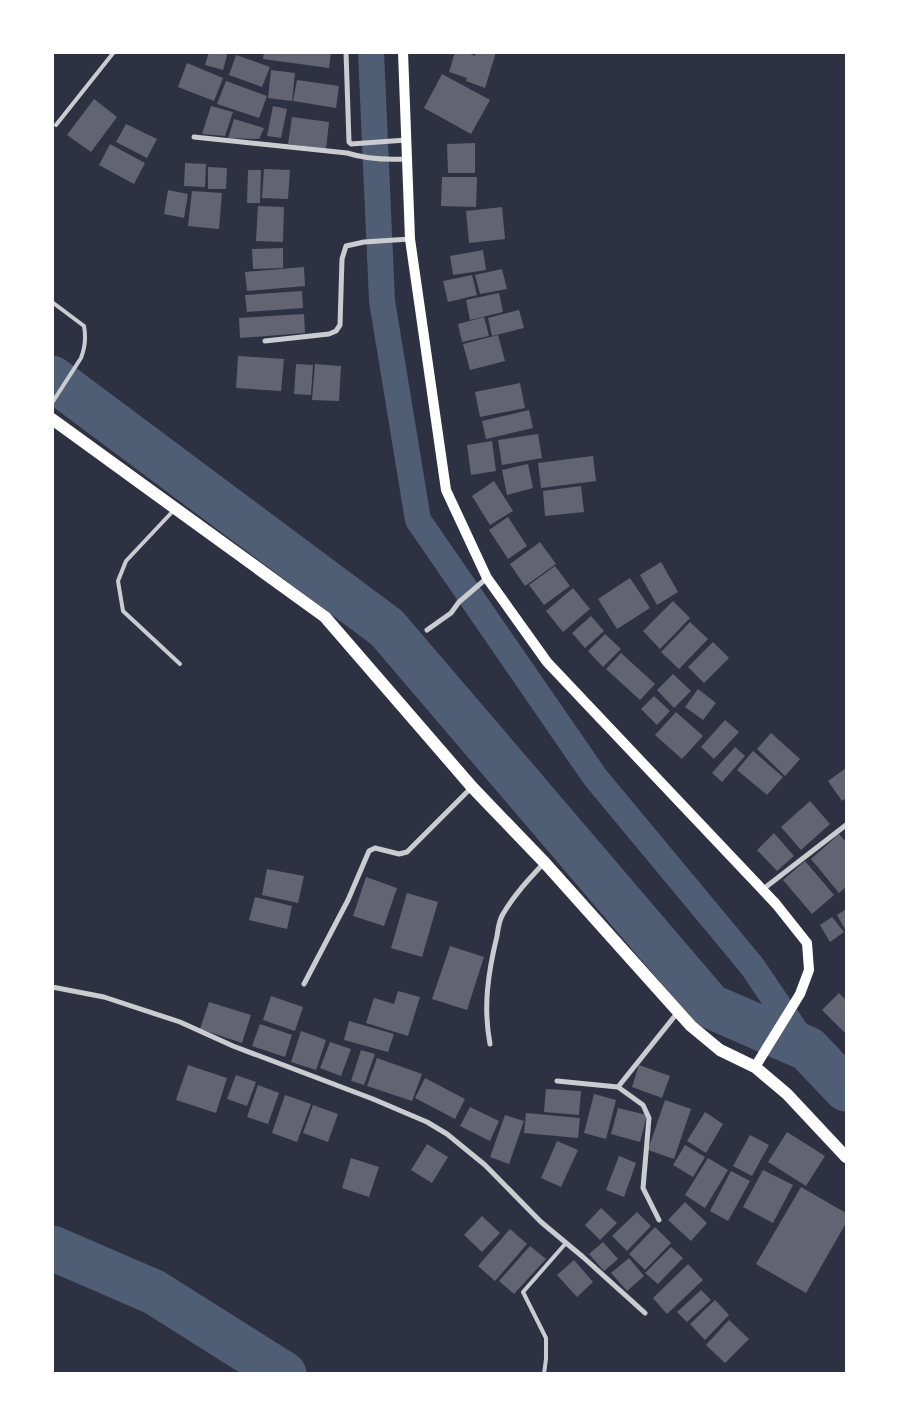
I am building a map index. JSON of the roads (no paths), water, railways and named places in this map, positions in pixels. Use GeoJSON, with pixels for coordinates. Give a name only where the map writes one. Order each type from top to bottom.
{"type":"FeatureCollection","features":[{"type":"Feature","properties":{"kind":"main road"},"geometry":{"type":"LineString","coordinates":[[403,52],[410,239],[446,490],[487,578],[547,662],[776,904],[806,943],[809,970],[800,994],[756,1067]]}},
{"type":"Feature","properties":{"kind":"main road"},"geometry":{"type":"LineString","coordinates":[[55,423],[176,508],[325,617],[472,787],[545,863],[691,1026],[720,1050],[756,1067],[788,1094],[846,1157]]}},
{"type":"Feature","properties":{"kind":"street"},"geometry":{"type":"LineString","coordinates":[[346,52],[349,142],[353,145],[406,140]]}},
{"type":"Feature","properties":{"kind":"street"},"geometry":{"type":"LineString","coordinates":[[194,137],[347,153],[360,157],[391,160],[406,159]]}},
{"type":"Feature","properties":{"kind":"street"},"geometry":{"type":"LineString","coordinates":[[265,340],[328,334],[336,331],[340,325],[344,251],[346,246],[364,242],[410,239]]}},
{"type":"Feature","properties":{"kind":"street"},"geometry":{"type":"LineString","coordinates":[[427,630],[451,613],[459,602],[487,578]]}},
{"type":"Feature","properties":{"kind":"street"},"geometry":{"type":"LineString","coordinates":[[304,984],[348,900],[369,851],[375,848],[398,854],[407,852],[472,787]]}},
{"type":"Feature","properties":{"kind":"street"},"geometry":{"type":"LineString","coordinates":[[762,890],[846,825]]}},
{"type":"Feature","properties":{"kind":"street"},"geometry":{"type":"LineString","coordinates":[[490,1044],[486,1024],[485,1003],[494,947],[502,916],[526,882],[545,863]]}},
{"type":"Feature","properties":{"kind":"street"},"geometry":{"type":"LineString","coordinates":[[52,988],[104,996],[164,1016],[233,1046],[373,1099],[427,1122],[446,1134],[485,1165],[541,1222],[646,1313]]}},
{"type":"Feature","properties":{"kind":"street"},"geometry":{"type":"LineString","coordinates":[[618,1086],[678,1012]]}},
{"type":"Feature","properties":{"kind":"street"},"geometry":{"type":"LineString","coordinates":[[557,1081],[618,1086],[643,1105],[649,1118],[643,1188],[659,1220]]}},
{"type":"Feature","properties":{"kind":"lane"},"geometry":{"type":"LineString","coordinates":[[56,125],[114,52]]}},
{"type":"Feature","properties":{"kind":"lane"},"geometry":{"type":"LineString","coordinates":[[52,302],[84,326],[86,334],[84,352],[52,403]]}},
{"type":"Feature","properties":{"kind":"lane"},"geometry":{"type":"LineString","coordinates":[[176,508],[126,561],[118,581],[123,611],[180,664]]}},
{"type":"Feature","properties":{"kind":"lane"},"geometry":{"type":"LineString","coordinates":[[544,1374],[546,1338],[522,1292],[566,1243]]}},
{"type":"Feature","properties":{"kind":"waterway"},"geometry":{"type":"LineString","coordinates":[[371,52],[382,301],[418,520],[595,777],[752,966],[808,1049]]}},
{"type":"Feature","properties":{"kind":"waterway"},"geometry":{"type":"LineString","coordinates":[[52,378],[387,628],[710,1006],[808,1049],[846,1089]]}},
{"type":"Feature","properties":{"kind":"waterway"},"geometry":{"type":"LineString","coordinates":[[52,1248],[154,1292],[284,1374]]}}]}
